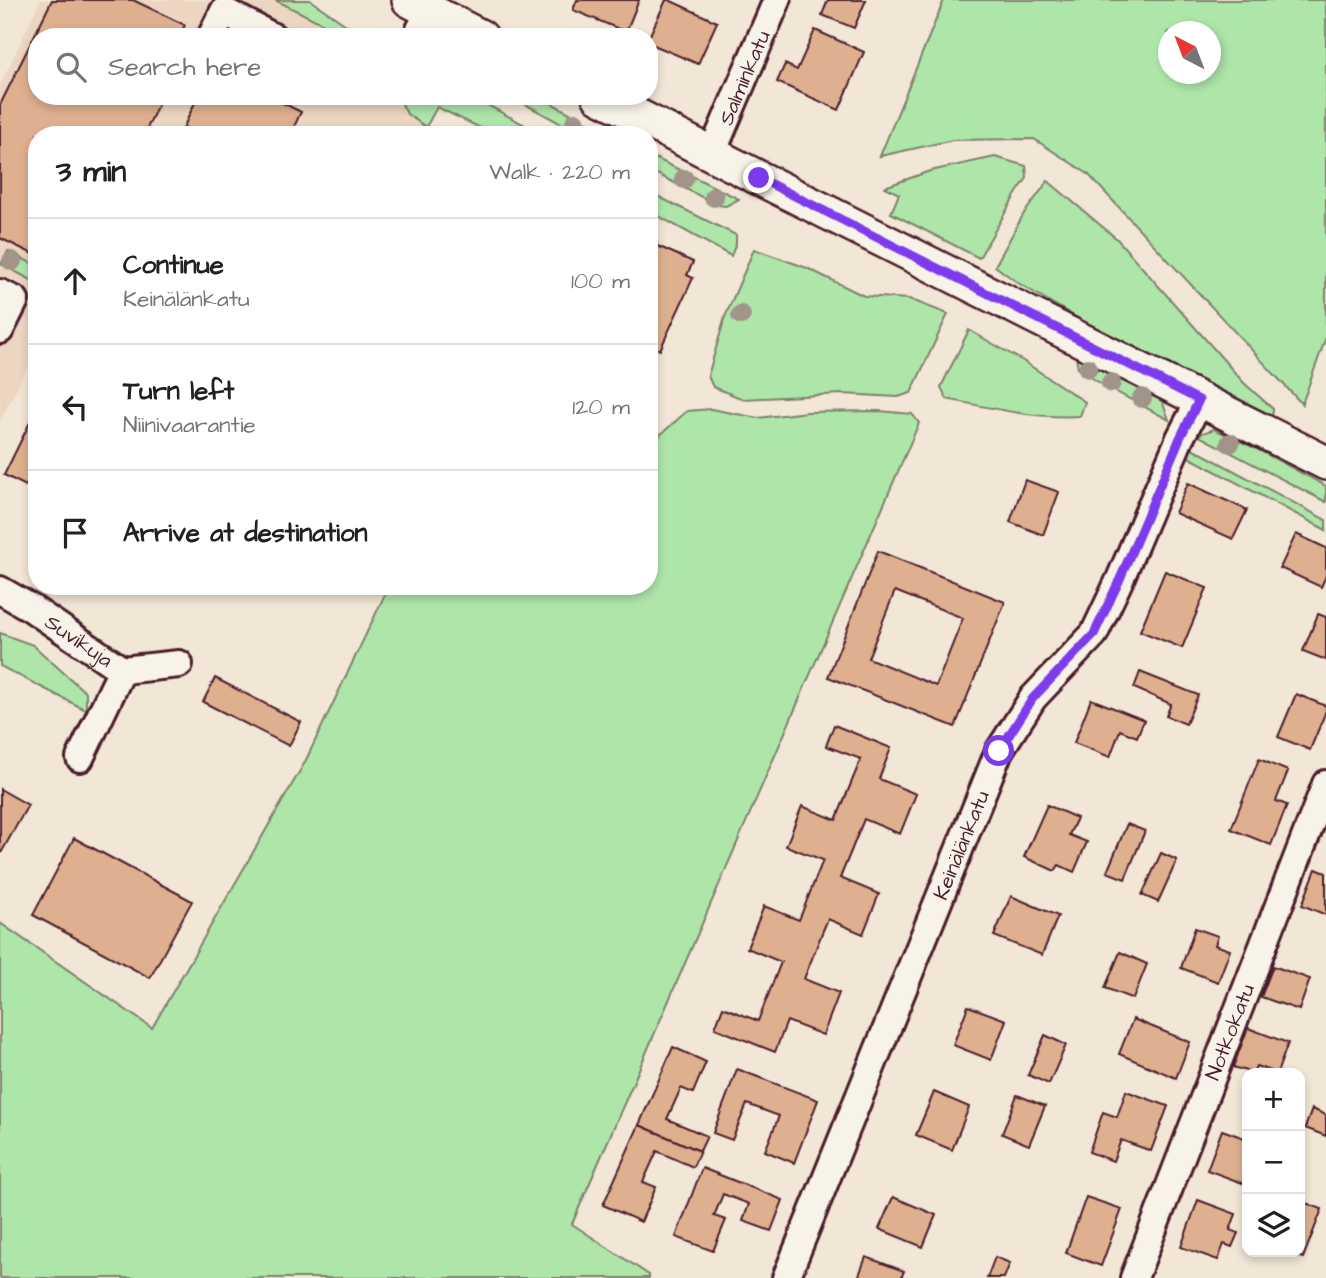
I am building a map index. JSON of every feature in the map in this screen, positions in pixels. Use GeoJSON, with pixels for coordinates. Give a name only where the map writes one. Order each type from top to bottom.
{"type":"FeatureCollection","features":[{"type":"Feature","properties":{"kind":"main road"},"geometry":{"type":"LineString","coordinates":[[418,16],[454,28]]}},
{"type":"Feature","properties":{"kind":"main road"},"geometry":{"type":"LineString","coordinates":[[617,105],[1326,463]]}},
{"type":"Feature","properties":{"kind":"street","name":"Salminkatu"},"geometry":{"type":"LineString","coordinates":[[712,153],[777,0]]}},
{"type":"Feature","properties":{"kind":"street"},"geometry":{"type":"LineString","coordinates":[[216,28],[224,11],[256,28]]}},
{"type":"Feature","properties":{"kind":"street"},"geometry":{"type":"LineString","coordinates":[[0,293],[15,300],[0,330]]}},
{"type":"Feature","properties":{"kind":"street","name":"Keinälänkatu"},"geometry":{"type":"LineString","coordinates":[[786,1278],[999,751],[1033,698],[1094,634],[1199,400]]}},
{"type":"Feature","properties":{"kind":"street","name":"Suvikuja"},"geometry":{"type":"LineString","coordinates":[[0,590],[122,670]]}},
{"type":"Feature","properties":{"kind":"street"},"geometry":{"type":"LineString","coordinates":[[80,758],[122,670],[179,664]]}},
{"type":"Feature","properties":{"kind":"street","name":"Notkokatu"},"geometry":{"type":"LineString","coordinates":[[1134,1278],[1326,784]]}},
{"type":"Feature","properties":{"kind":"shaded area"},"geometry":{"type":"Polygon","coordinates":[[[40,0],[275,0],[333,28],[28,28],[28,105],[437,106],[427,126],[28,126],[28,367],[0,421],[0,86],[40,0]]]}},
{"type":"Feature","properties":{"kind":"green space"},"geometry":{"type":"Polygon","coordinates":[[[275,0],[310,0],[349,28],[332,28],[275,0]]]}},
{"type":"Feature","properties":{"kind":"green space"},"geometry":{"type":"Polygon","coordinates":[[[944,0],[1326,0],[1326,337],[1302,404],[1088,174],[1034,139],[953,140],[880,156],[944,0]]]}},
{"type":"Feature","properties":{"kind":"green space"},"geometry":{"type":"Polygon","coordinates":[[[402,105],[488,105],[526,126],[476,126],[437,107],[425,126],[407,114],[402,105]]]}},
{"type":"Feature","properties":{"kind":"green space"},"geometry":{"type":"Polygon","coordinates":[[[527,105],[555,105],[594,126],[565,126],[527,105]]]}},
{"type":"Feature","properties":{"kind":"green space"},"geometry":{"type":"Polygon","coordinates":[[[995,157],[1026,166],[1027,178],[979,258],[891,213],[899,194],[885,187],[930,171],[995,157]]]}},
{"type":"Feature","properties":{"kind":"green space"},"geometry":{"type":"Polygon","coordinates":[[[658,159],[739,199],[726,206],[717,205],[658,175],[658,159]]]}},
{"type":"Feature","properties":{"kind":"green space"},"geometry":{"type":"Polygon","coordinates":[[[1048,181],[1117,239],[1244,383],[1273,409],[1272,419],[1103,333],[1018,283],[995,266],[1023,215],[1048,181]]]}},
{"type":"Feature","properties":{"kind":"green space"},"geometry":{"type":"Polygon","coordinates":[[[658,196],[736,235],[731,256],[658,216],[658,196]]]}},
{"type":"Feature","properties":{"kind":"green space"},"geometry":{"type":"Polygon","coordinates":[[[754,249],[807,268],[864,296],[909,299],[948,314],[911,393],[898,397],[842,394],[743,399],[713,387],[708,376],[725,317],[754,249]]]}},
{"type":"Feature","properties":{"kind":"green space"},"geometry":{"type":"Polygon","coordinates":[[[8,251],[28,261],[28,278],[1,264],[8,251]]]}},
{"type":"Feature","properties":{"kind":"green space"},"geometry":{"type":"Polygon","coordinates":[[[969,330],[1023,361],[1085,402],[1080,416],[1030,414],[947,399],[941,387],[969,330]]]}},
{"type":"Feature","properties":{"kind":"green space"},"geometry":{"type":"Polygon","coordinates":[[[1076,356],[1126,379],[1162,401],[1169,420],[1078,369],[1076,356]]]}},
{"type":"Feature","properties":{"kind":"green space"},"geometry":{"type":"Polygon","coordinates":[[[711,409],[758,418],[807,412],[879,411],[912,414],[919,423],[572,1224],[649,1275],[649,1278],[0,1278],[0,923],[152,1028],[305,762],[385,595],[658,595],[658,437],[687,411],[711,409]]]}},
{"type":"Feature","properties":{"kind":"green space"},"geometry":{"type":"Polygon","coordinates":[[[1214,429],[1326,486],[1326,502],[1197,435],[1214,429]]]}},
{"type":"Feature","properties":{"kind":"green space"},"geometry":{"type":"Polygon","coordinates":[[[1188,446],[1326,520],[1326,530],[1183,454],[1188,446]]]}},
{"type":"Feature","properties":{"kind":"green space"},"geometry":{"type":"Polygon","coordinates":[[[0,633],[33,645],[86,693],[86,710],[0,666],[0,633]]]}},
{"type":"Feature","properties":{"kind":"building"},"geometry":{"type":"Polygon","coordinates":[[[52,0],[133,0],[185,25],[184,28],[38,28],[52,0]]]}},
{"type":"Feature","properties":{"kind":"building"},"geometry":{"type":"Polygon","coordinates":[[[577,0],[639,0],[628,28],[616,28],[573,10],[577,0]]]}},
{"type":"Feature","properties":{"kind":"building"},"geometry":{"type":"Polygon","coordinates":[[[666,0],[717,22],[698,64],[658,47],[658,28],[653,28],[666,0]]]}},
{"type":"Feature","properties":{"kind":"building"},"geometry":{"type":"Polygon","coordinates":[[[828,0],[866,0],[854,28],[822,15],[828,0]]]}},
{"type":"Feature","properties":{"kind":"building"},"geometry":{"type":"Polygon","coordinates":[[[815,30],[864,52],[839,110],[777,82],[785,64],[797,70],[815,30]]]}},
{"type":"Feature","properties":{"kind":"building"},"geometry":{"type":"Polygon","coordinates":[[[28,48],[28,105],[158,105],[148,126],[28,126],[28,252],[0,238],[0,105],[28,48]]]}},
{"type":"Feature","properties":{"kind":"building"},"geometry":{"type":"Polygon","coordinates":[[[194,105],[287,105],[301,112],[294,126],[184,126],[194,105]]]}},
{"type":"Feature","properties":{"kind":"building"},"geometry":{"type":"Polygon","coordinates":[[[658,246],[693,262],[687,275],[693,278],[660,350],[658,246]]]}},
{"type":"Feature","properties":{"kind":"building"},"geometry":{"type":"Polygon","coordinates":[[[28,426],[28,487],[4,475],[28,426]]]}},
{"type":"Feature","properties":{"kind":"building"},"geometry":{"type":"Polygon","coordinates":[[[1025,480],[1059,492],[1043,535],[1010,522],[1025,480]]]}},
{"type":"Feature","properties":{"kind":"building"},"geometry":{"type":"Polygon","coordinates":[[[1188,483],[1247,510],[1233,539],[1175,513],[1188,483]]]}},
{"type":"Feature","properties":{"kind":"building"},"geometry":{"type":"Polygon","coordinates":[[[1296,534],[1326,548],[1326,576],[1321,587],[1280,568],[1296,534]]]}},
{"type":"Feature","properties":{"kind":"building"},"geometry":{"type":"Polygon","coordinates":[[[878,551],[1005,602],[955,727],[828,677],[878,551]],[[895,591],[868,658],[936,686],[963,618],[895,591]]]}},
{"type":"Feature","properties":{"kind":"building"},"geometry":{"type":"Polygon","coordinates":[[[1165,571],[1207,588],[1182,648],[1140,631],[1165,571]]]}},
{"type":"Feature","properties":{"kind":"building"},"geometry":{"type":"Polygon","coordinates":[[[1318,614],[1326,617],[1326,660],[1303,651],[1318,614]]]}},
{"type":"Feature","properties":{"kind":"building"},"geometry":{"type":"Polygon","coordinates":[[[1140,672],[1198,695],[1186,724],[1166,716],[1171,704],[1134,688],[1140,672]]]}},
{"type":"Feature","properties":{"kind":"building"},"geometry":{"type":"Polygon","coordinates":[[[215,678],[301,722],[289,746],[203,702],[215,678]]]}},
{"type":"Feature","properties":{"kind":"building"},"geometry":{"type":"Polygon","coordinates":[[[1296,694],[1326,706],[1310,750],[1278,737],[1296,694]]]}},
{"type":"Feature","properties":{"kind":"building"},"geometry":{"type":"Polygon","coordinates":[[[1091,699],[1144,720],[1137,737],[1120,730],[1110,757],[1074,743],[1091,699]]]}},
{"type":"Feature","properties":{"kind":"building"},"geometry":{"type":"Polygon","coordinates":[[[834,725],[891,748],[879,779],[916,794],[900,834],[864,819],[840,878],[879,894],[863,934],[828,919],[824,928],[804,979],[839,993],[823,1035],[787,1021],[775,1052],[715,1028],[723,1007],[758,1021],[781,962],[747,948],[764,906],[799,920],[823,860],[786,846],[802,806],[836,820],[861,759],[826,746],[834,725]]]}},
{"type":"Feature","properties":{"kind":"building"},"geometry":{"type":"Polygon","coordinates":[[[1259,759],[1288,771],[1276,801],[1287,805],[1271,845],[1231,829],[1259,759]]]}},
{"type":"Feature","properties":{"kind":"building"},"geometry":{"type":"Polygon","coordinates":[[[0,789],[28,805],[0,855],[0,789]]]}},
{"type":"Feature","properties":{"kind":"building"},"geometry":{"type":"Polygon","coordinates":[[[1047,805],[1077,818],[1069,835],[1087,842],[1074,872],[1059,865],[1055,871],[1024,857],[1047,805]]]}},
{"type":"Feature","properties":{"kind":"building"},"geometry":{"type":"Polygon","coordinates":[[[1127,824],[1145,831],[1125,879],[1107,872],[1127,824]]]}},
{"type":"Feature","properties":{"kind":"building"},"geometry":{"type":"Polygon","coordinates":[[[74,838],[192,901],[150,978],[33,915],[74,838]]]}},
{"type":"Feature","properties":{"kind":"building"},"geometry":{"type":"Polygon","coordinates":[[[1161,853],[1177,860],[1158,902],[1142,895],[1161,853]]]}},
{"type":"Feature","properties":{"kind":"building"},"geometry":{"type":"Polygon","coordinates":[[[1316,869],[1326,873],[1326,915],[1302,905],[1316,869]]]}},
{"type":"Feature","properties":{"kind":"building"},"geometry":{"type":"Polygon","coordinates":[[[1011,896],[1058,916],[1042,955],[994,936],[1011,896]]]}},
{"type":"Feature","properties":{"kind":"building"},"geometry":{"type":"Polygon","coordinates":[[[1195,928],[1218,936],[1215,945],[1230,950],[1218,982],[1181,968],[1195,928]]]}},
{"type":"Feature","properties":{"kind":"building"},"geometry":{"type":"Polygon","coordinates":[[[1120,952],[1147,964],[1133,999],[1105,988],[1120,952]]]}},
{"type":"Feature","properties":{"kind":"building"},"geometry":{"type":"Polygon","coordinates":[[[1273,966],[1310,979],[1299,1010],[1261,997],[1273,966]]]}},
{"type":"Feature","properties":{"kind":"building"},"geometry":{"type":"Polygon","coordinates":[[[968,1006],[1006,1020],[991,1060],[953,1045],[968,1006]]]}},
{"type":"Feature","properties":{"kind":"building"},"geometry":{"type":"Polygon","coordinates":[[[1133,1019],[1190,1042],[1176,1078],[1119,1054],[1133,1019]]]}},
{"type":"Feature","properties":{"kind":"building"},"geometry":{"type":"Polygon","coordinates":[[[1248,1028],[1288,1043],[1279,1068],[1256,1066],[1242,1070],[1233,1067],[1248,1028]]]}},
{"type":"Feature","properties":{"kind":"building"},"geometry":{"type":"Polygon","coordinates":[[[1045,1035],[1066,1045],[1049,1084],[1028,1075],[1045,1035]]]}},
{"type":"Feature","properties":{"kind":"building"},"geometry":{"type":"Polygon","coordinates":[[[673,1047],[706,1062],[693,1093],[681,1088],[667,1119],[707,1136],[700,1151],[639,1125],[673,1047]]]}},
{"type":"Feature","properties":{"kind":"building"},"geometry":{"type":"Polygon","coordinates":[[[737,1069],[818,1100],[794,1163],[765,1151],[779,1116],[747,1104],[732,1140],[713,1133],[737,1069]]]}},
{"type":"Feature","properties":{"kind":"building"},"geometry":{"type":"Polygon","coordinates":[[[1126,1091],[1168,1106],[1151,1151],[1121,1140],[1113,1161],[1089,1152],[1103,1112],[1117,1117],[1126,1091]]]}},
{"type":"Feature","properties":{"kind":"building"},"geometry":{"type":"Polygon","coordinates":[[[934,1092],[969,1107],[952,1150],[916,1135],[934,1092]]]}},
{"type":"Feature","properties":{"kind":"building"},"geometry":{"type":"Polygon","coordinates":[[[1017,1095],[1045,1106],[1029,1145],[1002,1134],[1017,1095]]]}},
{"type":"Feature","properties":{"kind":"building"},"geometry":{"type":"Polygon","coordinates":[[[1312,1109],[1326,1115],[1326,1136],[1305,1128],[1312,1109]]]}},
{"type":"Feature","properties":{"kind":"building"},"geometry":{"type":"Polygon","coordinates":[[[639,1125],[700,1151],[693,1167],[657,1151],[643,1182],[656,1187],[641,1222],[603,1205],[639,1125]]]}},
{"type":"Feature","properties":{"kind":"building"},"geometry":{"type":"Polygon","coordinates":[[[1222,1130],[1242,1137],[1242,1183],[1207,1170],[1222,1130]]]}},
{"type":"Feature","properties":{"kind":"building"},"geometry":{"type":"Polygon","coordinates":[[[702,1168],[783,1200],[771,1231],[743,1221],[749,1204],[723,1194],[714,1216],[726,1220],[713,1251],[676,1237],[702,1168]]]}},
{"type":"Feature","properties":{"kind":"building"},"geometry":{"type":"Polygon","coordinates":[[[893,1197],[936,1215],[923,1247],[879,1229],[893,1197]]]}},
{"type":"Feature","properties":{"kind":"building"},"geometry":{"type":"Polygon","coordinates":[[[1086,1197],[1122,1209],[1101,1266],[1066,1253],[1086,1197]]]}},
{"type":"Feature","properties":{"kind":"building"},"geometry":{"type":"Polygon","coordinates":[[[1198,1200],[1236,1214],[1230,1230],[1238,1233],[1232,1247],[1224,1244],[1218,1260],[1181,1247],[1198,1200]]]}},
{"type":"Feature","properties":{"kind":"building"},"geometry":{"type":"Polygon","coordinates":[[[1305,1203],[1322,1209],[1305,1253],[1305,1203]]]}},
{"type":"Feature","properties":{"kind":"building"},"geometry":{"type":"Polygon","coordinates":[[[866,1257],[904,1271],[901,1278],[858,1278],[866,1257]]]}},
{"type":"Feature","properties":{"kind":"building"},"geometry":{"type":"Polygon","coordinates":[[[995,1257],[1010,1263],[1004,1278],[987,1278],[995,1257]]]}},
{"type":"Feature","properties":{"kind":"route"},"geometry":{"type":"LineString","coordinates":[[759,178],[1199,400],[1094,634],[1033,698],[999,751]]}}]}
